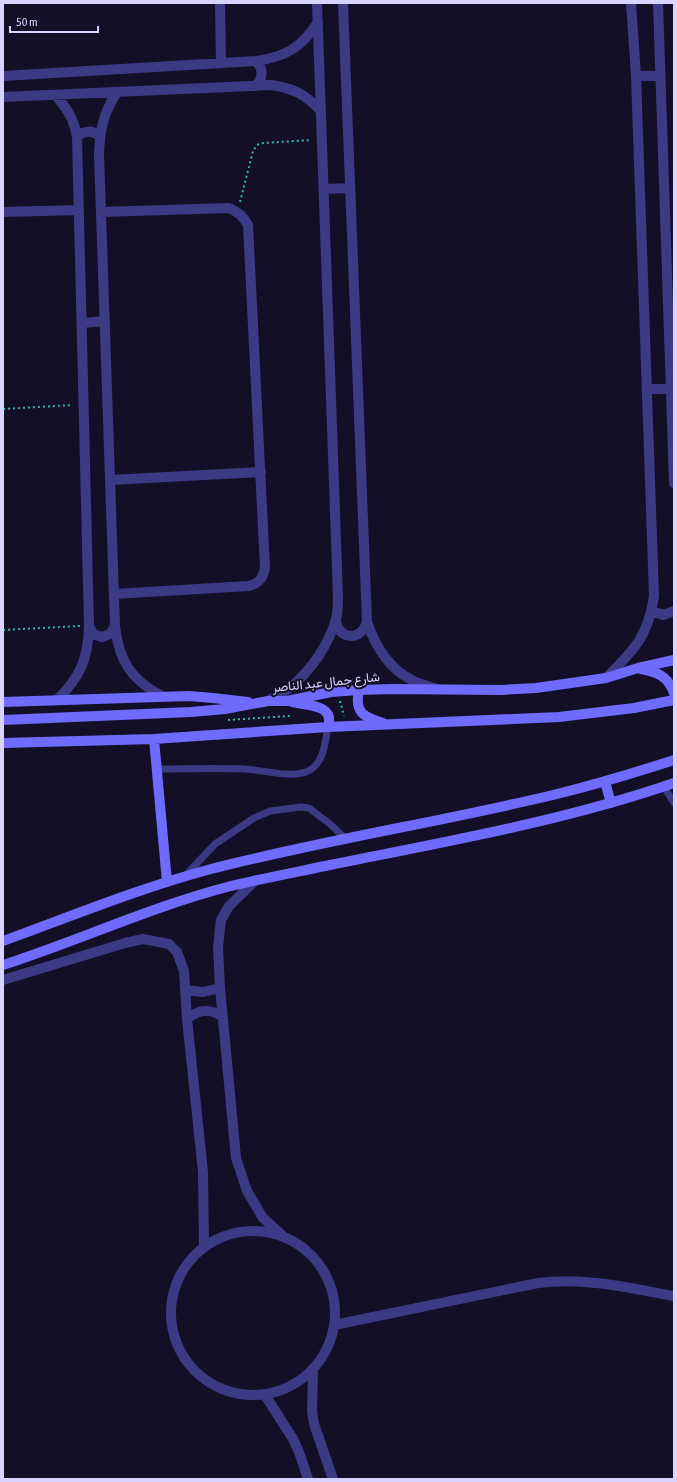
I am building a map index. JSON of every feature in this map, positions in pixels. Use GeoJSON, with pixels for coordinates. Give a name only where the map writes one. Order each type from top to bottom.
{"type":"FeatureCollection","features":[{"type":"Feature","properties":{"kind":"main road","name":"شارع جمال عبد الناصر"},"geometry":{"type":"LineString","coordinates":[[3,720],[170,713],[225,709],[264,702],[287,701],[359,690],[501,690],[536,688],[606,678],[638,668],[674,660]]}},
{"type":"Feature","properties":{"kind":"main road"},"geometry":{"type":"LineString","coordinates":[[638,668],[661,675],[671,686],[674,693]]}},
{"type":"Feature","properties":{"kind":"main road"},"geometry":{"type":"LineString","coordinates":[[359,690],[358,704],[360,711],[365,716],[392,725]]}},
{"type":"Feature","properties":{"kind":"main road"},"geometry":{"type":"LineString","coordinates":[[3,702],[164,697],[213,698],[264,702]]}},
{"type":"Feature","properties":{"kind":"main road"},"geometry":{"type":"LineString","coordinates":[[3,743],[154,739],[346,727],[559,717],[634,708],[674,700]]}},
{"type":"Feature","properties":{"kind":"main road"},"geometry":{"type":"LineString","coordinates":[[287,701],[321,708],[326,711],[330,716],[328,728]]}},
{"type":"Feature","properties":{"kind":"main road"},"geometry":{"type":"LineString","coordinates":[[154,739],[167,882]]}},
{"type":"Feature","properties":{"kind":"main road"},"geometry":{"type":"LineString","coordinates":[[3,940],[56,922],[97,905],[184,877],[252,859],[494,808],[605,782],[674,760]]}},
{"type":"Feature","properties":{"kind":"main road"},"geometry":{"type":"LineString","coordinates":[[605,782],[611,802]]}},
{"type":"Feature","properties":{"kind":"main road"},"geometry":{"type":"LineString","coordinates":[[3,965],[183,900],[256,880],[562,816],[674,783]]}},
{"type":"Feature","properties":{"kind":"street"},"geometry":{"type":"LineString","coordinates":[[220,3],[222,63]]}},
{"type":"Feature","properties":{"kind":"street"},"geometry":{"type":"LineString","coordinates":[[317,3],[338,575],[336,619],[338,629],[347,636],[352,636],[362,632],[367,622]]}},
{"type":"Feature","properties":{"kind":"street"},"geometry":{"type":"LineString","coordinates":[[343,3],[367,622],[373,640],[379,650],[395,669],[410,679],[438,689]]}},
{"type":"Feature","properties":{"kind":"street"},"geometry":{"type":"LineString","coordinates":[[606,678],[632,652],[648,626],[652,611],[654,579],[636,76],[631,3]]}},
{"type":"Feature","properties":{"kind":"street"},"geometry":{"type":"LineString","coordinates":[[658,3],[671,389],[673,401],[674,483]]}},
{"type":"Feature","properties":{"kind":"street"},"geometry":{"type":"LineString","coordinates":[[3,76],[256,61],[279,56],[299,46],[310,35],[318,22]]}},
{"type":"Feature","properties":{"kind":"street"},"geometry":{"type":"LineString","coordinates":[[256,61],[260,64],[262,73],[256,86]]}},
{"type":"Feature","properties":{"kind":"street"},"geometry":{"type":"LineString","coordinates":[[636,76],[660,76]]}},
{"type":"Feature","properties":{"kind":"street"},"geometry":{"type":"LineString","coordinates":[[3,97],[278,86],[299,92],[311,100],[321,111]]}},
{"type":"Feature","properties":{"kind":"street"},"geometry":{"type":"LineString","coordinates":[[117,92],[105,113],[100,136],[99,154],[115,626],[117,644],[122,658],[129,670],[139,682],[164,697]]}},
{"type":"Feature","properties":{"kind":"street"},"geometry":{"type":"LineString","coordinates":[[55,95],[70,114],[75,125],[77,137],[89,626],[88,646],[78,676],[57,700]]}},
{"type":"Feature","properties":{"kind":"street"},"geometry":{"type":"LineString","coordinates":[[77,137],[88,131],[92,131],[100,136]]}},
{"type":"Feature","properties":{"kind":"street"},"geometry":{"type":"LineString","coordinates":[[324,190],[350,188]]}},
{"type":"Feature","properties":{"kind":"street"},"geometry":{"type":"LineString","coordinates":[[101,212],[220,207],[237,211],[244,217],[248,225],[265,568],[264,575],[260,581],[248,586],[114,594]]}},
{"type":"Feature","properties":{"kind":"street"},"geometry":{"type":"LineString","coordinates":[[3,212],[79,210]]}},
{"type":"Feature","properties":{"kind":"street"},"geometry":{"type":"LineString","coordinates":[[82,323],[105,322]]}},
{"type":"Feature","properties":{"kind":"street"},"geometry":{"type":"LineString","coordinates":[[647,389],[671,389]]}},
{"type":"Feature","properties":{"kind":"street"},"geometry":{"type":"LineString","coordinates":[[110,480],[260,472]]}},
{"type":"Feature","properties":{"kind":"street"},"geometry":{"type":"LineString","coordinates":[[652,611],[663,615],[674,611]]}},
{"type":"Feature","properties":{"kind":"street"},"geometry":{"type":"LineString","coordinates":[[264,702],[291,687],[306,673],[318,657],[336,619]]}},
{"type":"Feature","properties":{"kind":"street"},"geometry":{"type":"LineString","coordinates":[[89,626],[93,634],[102,637],[110,634],[115,626]]}},
{"type":"Feature","properties":{"kind":"street"},"geometry":{"type":"LineString","coordinates":[[256,880],[229,906],[221,920],[218,947],[220,988],[236,1158],[247,1191],[263,1218],[284,1236],[304,1248],[320,1265],[330,1285],[335,1308],[334,1325],[330,1341],[323,1356],[313,1369],[291,1386],[265,1395],[241,1395],[217,1388],[197,1375],[182,1356],[173,1333],[171,1309],[175,1285],[187,1264],[204,1246],[229,1234],[257,1230],[284,1236]]}},
{"type":"Feature","properties":{"kind":"street"},"geometry":{"type":"LineString","coordinates":[[3,980],[142,939],[168,944],[177,952],[184,971],[187,1019],[203,1172],[204,1246]]}},
{"type":"Feature","properties":{"kind":"street"},"geometry":{"type":"LineString","coordinates":[[185,990],[202,992],[220,988]]}},
{"type":"Feature","properties":{"kind":"street"},"geometry":{"type":"LineString","coordinates":[[187,1019],[193,1014],[201,1011],[213,1012],[223,1017]]}},
{"type":"Feature","properties":{"kind":"street"},"geometry":{"type":"LineString","coordinates":[[334,1325],[531,1284],[557,1280],[594,1282],[674,1296]]}},
{"type":"Feature","properties":{"kind":"street"},"geometry":{"type":"LineString","coordinates":[[313,1369],[312,1411],[314,1424],[333,1479]]}},
{"type":"Feature","properties":{"kind":"street"},"geometry":{"type":"LineString","coordinates":[[265,1395],[293,1440],[299,1452],[308,1479]]}},
{"type":"Feature","properties":{"kind":"lane"},"geometry":{"type":"LineString","coordinates":[[157,770],[245,769],[289,774],[306,772],[317,764],[323,752],[328,728]]}},
{"type":"Feature","properties":{"kind":"lane"},"geometry":{"type":"LineString","coordinates":[[664,787],[674,803]]}},
{"type":"Feature","properties":{"kind":"lane"},"geometry":{"type":"LineString","coordinates":[[184,877],[215,844],[254,818],[270,811],[301,807],[309,808],[330,824],[346,839]]}},
{"type":"Feature","properties":{"kind":"path"},"geometry":{"type":"LineString","coordinates":[[237,211],[257,145],[262,143],[322,139]]}},
{"type":"Feature","properties":{"kind":"path"},"geometry":{"type":"LineString","coordinates":[[3,409],[84,404]]}},
{"type":"Feature","properties":{"kind":"path"},"geometry":{"type":"LineString","coordinates":[[3,630],[89,626]]}},
{"type":"Feature","properties":{"kind":"path"},"geometry":{"type":"LineString","coordinates":[[338,692],[346,727]]}}]}
